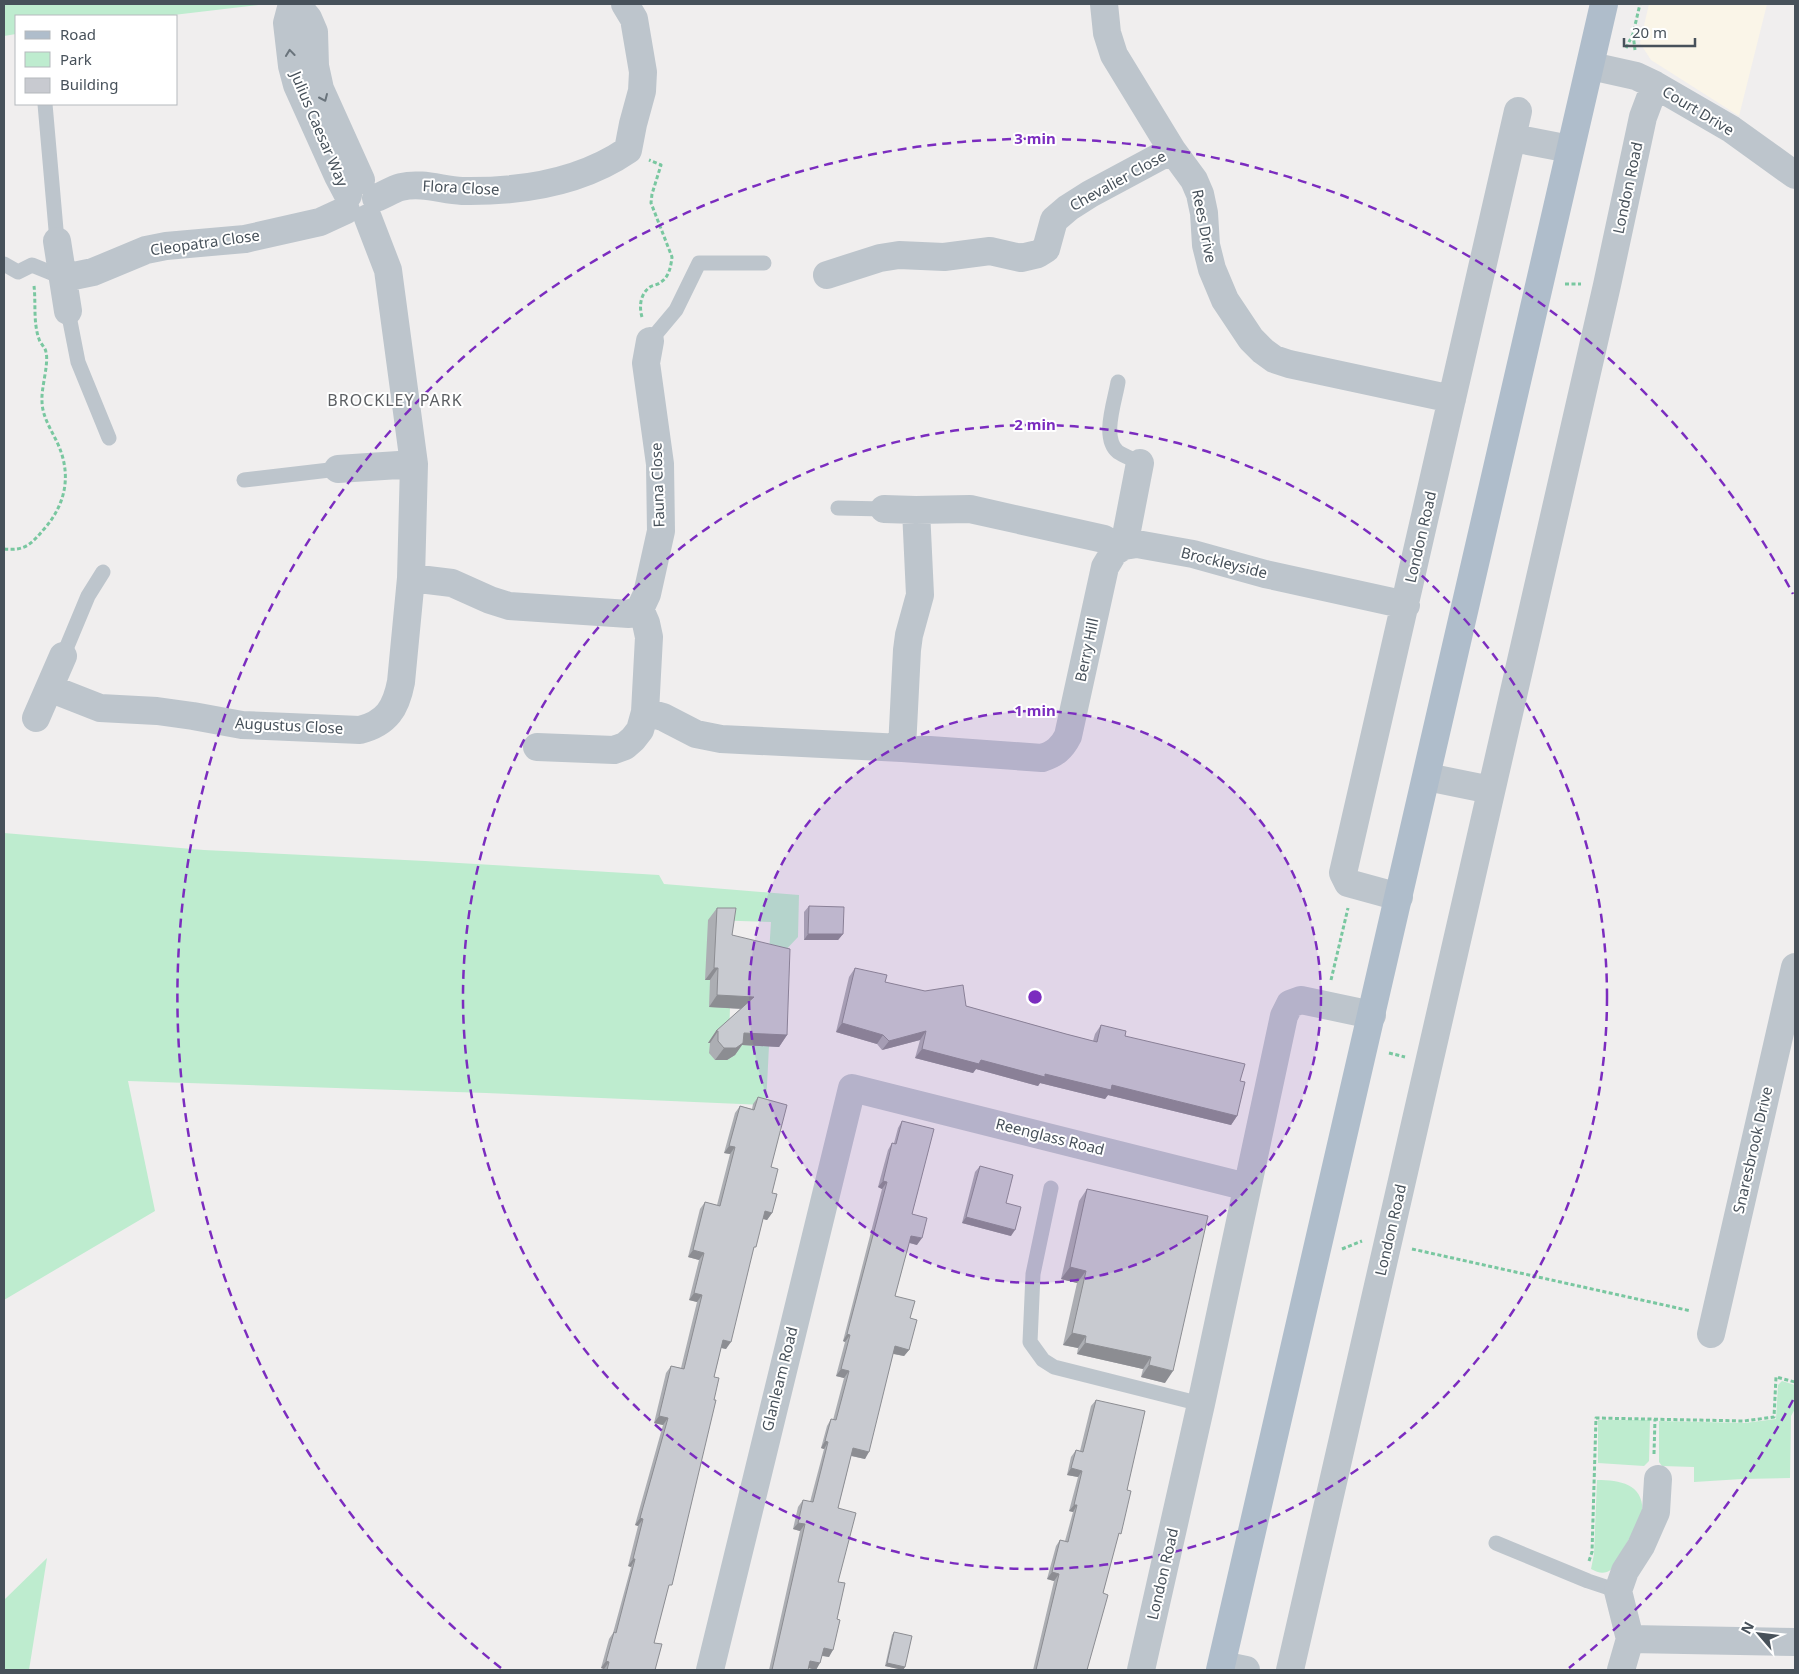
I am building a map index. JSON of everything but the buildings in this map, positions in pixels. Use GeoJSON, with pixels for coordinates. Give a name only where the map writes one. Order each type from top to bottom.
{"type":"FeatureCollection","features":[{"type":"Feature","properties":{"kind":"main road"},"geometry":{"type":"LineString","coordinates":[[1229,1668],[1313,1264],[1604,4]]}},
{"type":"Feature","properties":{"kind":"street","name":"Julius Caesar Way"},"geometry":{"type":"LineString","coordinates":[[292,4],[287,22],[292,66],[297,85],[338,176],[361,202]]}},
{"type":"Feature","properties":{"kind":"street","name":"Julius Caesar Way"},"geometry":{"type":"LineString","coordinates":[[296,4],[308,18],[314,32],[315,66],[320,89],[388,270],[414,464],[411,578]]}},
{"type":"Feature","properties":{"kind":"street"},"geometry":{"type":"LineString","coordinates":[[625,4],[634,19],[643,72],[642,91],[632,124],[628,150]]}},
{"type":"Feature","properties":{"kind":"street","name":"Rees Drive"},"geometry":{"type":"LineString","coordinates":[[1104,4],[1107,33],[1114,55],[1172,150],[1194,180],[1200,194],[1204,213],[1206,245],[1212,269],[1225,300],[1252,339],[1274,359],[1289,364],[1452,400]]}},
{"type":"Feature","properties":{"kind":"street","name":"Court Drive"},"geometry":{"type":"LineString","coordinates":[[1591,66],[1636,76],[1655,85],[1731,130],[1795,175]]}},
{"type":"Feature","properties":{"kind":"street","name":"London Road"},"geometry":{"type":"LineString","coordinates":[[1290,1670],[1643,117],[1655,85]]}},
{"type":"Feature","properties":{"kind":"street","name":"London Road"},"geometry":{"type":"LineString","coordinates":[[1353,885],[1348,883],[1343,873],[1518,111]]}},
{"type":"Feature","properties":{"kind":"street"},"geometry":{"type":"LineString","coordinates":[[1513,138],[1570,149]]}},
{"type":"Feature","properties":{"kind":"street","name":"Flora Close"},"geometry":{"type":"LineString","coordinates":[[361,202],[400,188],[420,185],[460,191],[504,191],[543,185],[611,162],[628,150]]}},
{"type":"Feature","properties":{"kind":"street","name":"Chevalier Close"},"geometry":{"type":"LineString","coordinates":[[827,275],[880,258],[900,255],[944,257],[990,250],[1021,258],[1038,254],[1046,249],[1054,220],[1068,208],[1090,194],[1172,150]]}},
{"type":"Feature","properties":{"kind":"street","name":"Cleopatra Close"},"geometry":{"type":"LineString","coordinates":[[64,278],[93,272],[146,250],[166,246],[245,239],[320,222],[361,202]]}},
{"type":"Feature","properties":{"kind":"street"},"geometry":{"type":"LineString","coordinates":[[57,241],[68,311]]}},
{"type":"Feature","properties":{"kind":"street","name":"Fauna Close"},"geometry":{"type":"LineString","coordinates":[[640,609],[647,594],[661,531],[660,464],[646,364],[650,341]]}},
{"type":"Feature","properties":{"kind":"street"},"geometry":{"type":"LineString","coordinates":[[884,509],[970,509],[1104,539],[1121,547],[1140,463]]}},
{"type":"Feature","properties":{"kind":"street"},"geometry":{"type":"LineString","coordinates":[[338,469],[414,464]]}},
{"type":"Feature","properties":{"kind":"street"},"geometry":{"type":"LineString","coordinates":[[902,748],[907,650],[909,635],[920,595],[916,510]]}},
{"type":"Feature","properties":{"kind":"street","name":"Brockleyside"},"geometry":{"type":"LineString","coordinates":[[1121,547],[1137,544],[1194,554],[1265,574],[1406,605]]}},
{"type":"Feature","properties":{"kind":"street","name":"Berry Hill"},"geometry":{"type":"LineString","coordinates":[[645,712],[663,717],[696,734],[721,739],[902,748],[1042,758],[1052,755],[1058,751],[1068,736],[1105,567],[1109,559],[1121,547]]}},
{"type":"Feature","properties":{"kind":"street"},"geometry":{"type":"LineString","coordinates":[[411,578],[452,583],[490,600],[509,606],[628,614],[640,609],[649,637],[645,712],[640,730],[625,746],[614,750],[537,747]]}},
{"type":"Feature","properties":{"kind":"street","name":"Augustus Close"},"geometry":{"type":"LineString","coordinates":[[49,688],[100,708],[157,711],[242,726],[360,730],[374,727],[392,709],[398,697],[411,578]]}},
{"type":"Feature","properties":{"kind":"street"},"geometry":{"type":"LineString","coordinates":[[36,718],[63,656]]}},
{"type":"Feature","properties":{"kind":"street"},"geometry":{"type":"LineString","coordinates":[[1427,776],[1491,790]]}},
{"type":"Feature","properties":{"kind":"street"},"geometry":{"type":"LineString","coordinates":[[1353,885],[1399,897]]}},
{"type":"Feature","properties":{"kind":"street","name":"Snaresbrook Drive"},"geometry":{"type":"LineString","coordinates":[[1713,1325],[1795,966]]}},
{"type":"Feature","properties":{"kind":"street","name":"London Road"},"geometry":{"type":"LineString","coordinates":[[1141,1670],[1201,1404],[1284,1016],[1290,1004],[1301,1000],[1372,1015]]}},
{"type":"Feature","properties":{"kind":"street","name":"Reenglass Road"},"geometry":{"type":"LineString","coordinates":[[852,1088],[1248,1187]]}},
{"type":"Feature","properties":{"kind":"street","name":"Glanleam Road"},"geometry":{"type":"LineString","coordinates":[[710,1670],[852,1088]]}},
{"type":"Feature","properties":{"kind":"street"},"geometry":{"type":"LineString","coordinates":[[1621,1670],[1630,1639],[1618,1590],[1625,1571],[1641,1546],[1656,1512],[1658,1479]]}},
{"type":"Feature","properties":{"kind":"street"},"geometry":{"type":"LineString","coordinates":[[1630,1639],[1795,1642]]}},
{"type":"Feature","properties":{"kind":"lane"},"geometry":{"type":"LineString","coordinates":[[45,105],[57,241]]}},
{"type":"Feature","properties":{"kind":"lane"},"geometry":{"type":"LineString","coordinates":[[650,341],[676,310],[699,263],[764,263]]}},
{"type":"Feature","properties":{"kind":"lane"},"geometry":{"type":"LineString","coordinates":[[4,264],[18,272],[32,266],[64,278]]}},
{"type":"Feature","properties":{"kind":"lane"},"geometry":{"type":"LineString","coordinates":[[68,311],[78,362],[109,438]]}},
{"type":"Feature","properties":{"kind":"lane"},"geometry":{"type":"LineString","coordinates":[[1118,382],[1109,431],[1112,444],[1118,452],[1140,463]]}},
{"type":"Feature","properties":{"kind":"lane"},"geometry":{"type":"LineString","coordinates":[[244,480],[338,469]]}},
{"type":"Feature","properties":{"kind":"lane"},"geometry":{"type":"LineString","coordinates":[[838,508],[884,509]]}},
{"type":"Feature","properties":{"kind":"lane"},"geometry":{"type":"LineString","coordinates":[[63,656],[88,596],[103,572]]}},
{"type":"Feature","properties":{"kind":"lane"},"geometry":{"type":"LineString","coordinates":[[1052,1188],[1033,1274],[1030,1342],[1043,1360],[1054,1367],[1201,1404]]}},
{"type":"Feature","properties":{"kind":"lane"},"geometry":{"type":"LineString","coordinates":[[1496,1542],[1583,1579],[1618,1590]]}},
{"type":"Feature","properties":{"kind":"path"},"geometry":{"type":"LineString","coordinates":[[1624,54],[1633,34],[1640,4]]}},
{"type":"Feature","properties":{"kind":"path"},"geometry":{"type":"LineString","coordinates":[[628,150],[661,165],[651,203],[672,257],[671,266],[662,282],[650,287],[640,301],[641,312],[650,341]]}},
{"type":"Feature","properties":{"kind":"path"},"geometry":{"type":"LineString","coordinates":[[4,550],[30,546],[51,520],[64,493],[67,472],[58,442],[47,423],[42,403],[46,353],[39,338],[34,310],[33,279],[18,272]]}},
{"type":"Feature","properties":{"kind":"path"},"geometry":{"type":"LineString","coordinates":[[1325,1005],[1353,885]]}},
{"type":"Feature","properties":{"kind":"path"},"geometry":{"type":"LineString","coordinates":[[1364,1047],[1429,1062]]}},
{"type":"Feature","properties":{"kind":"path"},"geometry":{"type":"LineString","coordinates":[[1337,1252],[1365,1239],[1713,1325]]}},
{"type":"Feature","properties":{"kind":"path"},"geometry":{"type":"LineString","coordinates":[[1583,1579],[1592,1552],[1596,1418],[1744,1421],[1774,1417],[1776,1377],[1795,1382]]}},
{"type":"Feature","properties":{"kind":"path"},"geometry":{"type":"LineString","coordinates":[[1655,1419],[1653,1461],[1658,1479]]}},
{"type":"Feature","properties":{"kind":"shaded area"},"geometry":{"type":"Polygon","coordinates":[[[1649,4],[1767,4],[1739,116],[1651,60],[1640,43],[1649,4]]]}},
{"type":"Feature","properties":{"kind":"green space"},"geometry":{"type":"Polygon","coordinates":[[[4,4],[267,4],[174,15],[15,15],[15,34],[4,36],[4,4]]]}},
{"type":"Feature","properties":{"kind":"green space"},"geometry":{"type":"Polygon","coordinates":[[[4,833],[204,850],[659,875],[664,884],[799,895],[798,937],[782,954],[769,953],[771,922],[709,920],[730,1008],[729,1035],[735,1044],[769,1046],[766,1105],[128,1081],[155,1211],[4,1300],[4,833]]]}},
{"type":"Feature","properties":{"kind":"green space"},"geometry":{"type":"Polygon","coordinates":[[[1782,1381],[1795,1385],[1795,1409],[1791,1416],[1790,1478],[1694,1482],[1694,1467],[1662,1466],[1659,1462],[1659,1421],[1745,1423],[1776,1419],[1778,1385],[1782,1381]]]}},
{"type":"Feature","properties":{"kind":"green space"},"geometry":{"type":"Polygon","coordinates":[[[1598,1420],[1650,1420],[1649,1461],[1644,1466],[1598,1463],[1598,1420]]]}},
{"type":"Feature","properties":{"kind":"green space"},"geometry":{"type":"Polygon","coordinates":[[[1597,1480],[1615,1481],[1630,1486],[1640,1497],[1642,1506],[1642,1516],[1612,1569],[1604,1573],[1591,1569],[1594,1554],[1597,1480]]]}},
{"type":"Feature","properties":{"kind":"green space"},"geometry":{"type":"Polygon","coordinates":[[[47,1558],[29,1670],[4,1670],[4,1600],[47,1558]]]}},
{"type":"Feature","properties":{"kind":"district","name":"BROCKLEY PARK"},"geometry":{"type":"Point","coordinates":[395,400]}}]}
